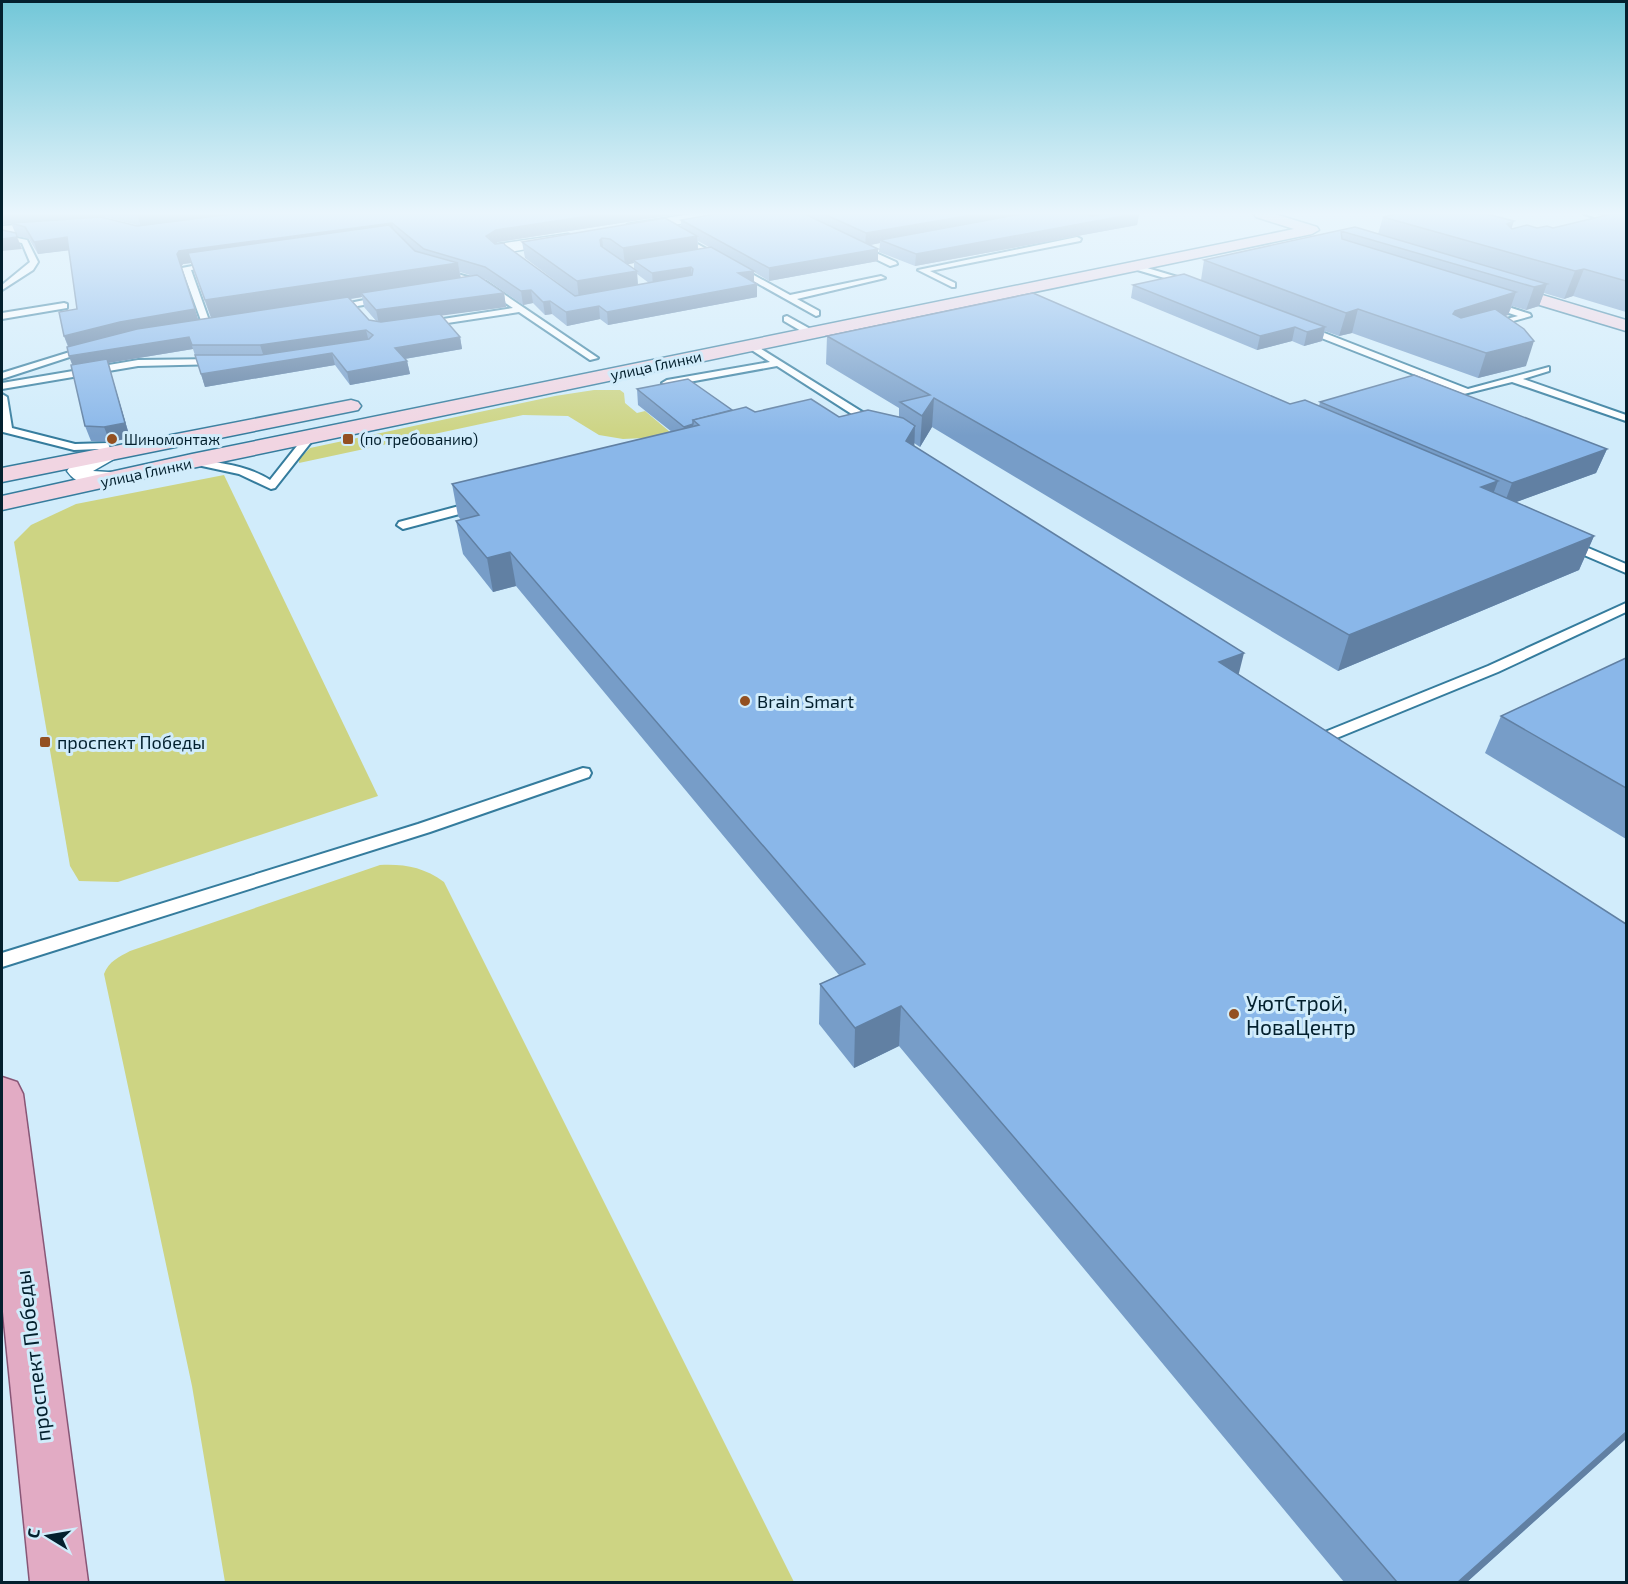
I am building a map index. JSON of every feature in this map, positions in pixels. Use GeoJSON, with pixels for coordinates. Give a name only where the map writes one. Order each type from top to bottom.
{"type":"FeatureCollection","features":[{"type":"Feature","properties":{"kind":"main road"},"geometry":{"type":"LineString","coordinates":[[918,292],[938,288]]}},
{"type":"Feature","properties":{"kind":"main road","name":"улица Глинки"},"geometry":{"type":"LineString","coordinates":[[2,503],[750,345],[1033,288]]}},
{"type":"Feature","properties":{"kind":"main road"},"geometry":{"type":"LineString","coordinates":[[1502,288],[1626,326]]}},
{"type":"Feature","properties":{"kind":"main road"},"geometry":{"type":"LineString","coordinates":[[764,323],[838,308]]}},
{"type":"Feature","properties":{"kind":"main road","name":"улица Глинки"},"geometry":{"type":"LineString","coordinates":[[570,363],[616,353]]}},
{"type":"Feature","properties":{"kind":"main road","name":"улица Глинки"},"geometry":{"type":"LineString","coordinates":[[2,475],[373,402]]}},
{"type":"Feature","properties":{"kind":"main road","name":"проспект Победы"},"geometry":{"type":"LineString","coordinates":[[2,1094],[59,1582]]}},
{"type":"Feature","properties":{"kind":"street"},"geometry":{"type":"LineString","coordinates":[[106,454],[78,471],[82,476],[91,478],[116,478]]}},
{"type":"Feature","properties":{"kind":"lane"},"geometry":{"type":"LineString","coordinates":[[193,288],[207,326]]}},
{"type":"Feature","properties":{"kind":"lane"},"geometry":{"type":"LineString","coordinates":[[489,288],[593,358]]}},
{"type":"Feature","properties":{"kind":"lane"},"geometry":{"type":"LineString","coordinates":[[772,288],[816,313]]}},
{"type":"Feature","properties":{"kind":"lane"},"geometry":{"type":"LineString","coordinates":[[789,297],[833,288]]}},
{"type":"Feature","properties":{"kind":"lane"},"geometry":{"type":"LineString","coordinates":[[1003,294],[1024,304]]}},
{"type":"Feature","properties":{"kind":"lane"},"geometry":{"type":"LineString","coordinates":[[320,309],[401,296]]}},
{"type":"Feature","properties":{"kind":"lane"},"geometry":{"type":"LineString","coordinates":[[1483,302],[1527,316],[1484,328],[1498,334]]}},
{"type":"Feature","properties":{"kind":"lane"},"geometry":{"type":"LineString","coordinates":[[354,303],[361,312]]}},
{"type":"Feature","properties":{"kind":"lane"},"geometry":{"type":"LineString","coordinates":[[2,316],[64,306]]}},
{"type":"Feature","properties":{"kind":"lane"},"geometry":{"type":"LineString","coordinates":[[417,326],[521,309]]}},
{"type":"Feature","properties":{"kind":"lane"},"geometry":{"type":"LineString","coordinates":[[787,319],[811,333]]}},
{"type":"Feature","properties":{"kind":"lane"},"geometry":{"type":"LineString","coordinates":[[1291,323],[1468,392],[1546,369],[1536,362]]}},
{"type":"Feature","properties":{"kind":"lane"},"geometry":{"type":"LineString","coordinates":[[196,327],[218,324]]}},
{"type":"Feature","properties":{"kind":"lane"},"geometry":{"type":"LineString","coordinates":[[750,345],[887,432]]}},
{"type":"Feature","properties":{"kind":"lane"},"geometry":{"type":"LineString","coordinates":[[2,376],[95,347]]}},
{"type":"Feature","properties":{"kind":"lane"},"geometry":{"type":"LineString","coordinates":[[2,386],[138,363],[229,362]]}},
{"type":"Feature","properties":{"kind":"lane"},"geometry":{"type":"LineString","coordinates":[[660,385],[778,363]]}},
{"type":"Feature","properties":{"kind":"lane"},"geometry":{"type":"LineString","coordinates":[[1513,379],[1626,418]]}},
{"type":"Feature","properties":{"kind":"lane"},"geometry":{"type":"LineString","coordinates":[[2,397],[7,430],[74,447],[104,445],[106,454]]}},
{"type":"Feature","properties":{"kind":"lane"},"geometry":{"type":"LineString","coordinates":[[192,462],[246,472],[258,476],[272,486],[308,439],[326,434]]}},
{"type":"Feature","properties":{"kind":"lane"},"geometry":{"type":"LineString","coordinates":[[403,525],[484,503]]}},
{"type":"Feature","properties":{"kind":"lane"},"geometry":{"type":"LineString","coordinates":[[1554,538],[1626,569]]}},
{"type":"Feature","properties":{"kind":"lane"},"geometry":{"type":"LineString","coordinates":[[1316,741],[1493,669],[1626,607]]}},
{"type":"Feature","properties":{"kind":"lane"},"geometry":{"type":"LineString","coordinates":[[1300,729],[1334,756]]}},
{"type":"Feature","properties":{"kind":"lane"},"geometry":{"type":"LineString","coordinates":[[2,960],[424,828],[583,773]]}},
{"type":"Feature","properties":{"kind":"green space"},"geometry":{"type":"Polygon","coordinates":[[[594,390],[620,390],[624,393],[625,403],[637,413],[645,411],[670,432],[644,438],[623,439],[599,435],[568,416],[523,415],[299,463],[299,459],[310,448],[555,396],[594,390]]]}},
{"type":"Feature","properties":{"kind":"green space"},"geometry":{"type":"Polygon","coordinates":[[[224,475],[378,796],[118,882],[79,881],[70,866],[14,542],[31,525],[76,504],[224,475]]]}},
{"type":"Feature","properties":{"kind":"green space"},"geometry":{"type":"Polygon","coordinates":[[[380,865],[413,867],[444,882],[794,1582],[225,1582],[192,1386],[104,974],[118,957],[130,951],[380,865]]]}},
{"type":"Feature","properties":{"kind":"building"},"geometry":{"type":"Polygon","coordinates":[[[74,288],[188,288],[195,309],[120,322],[64,336],[59,312],[77,309],[74,288]]]}},
{"type":"Feature","properties":{"kind":"building"},"geometry":{"type":"Polygon","coordinates":[[[201,288],[288,288],[205,300],[201,288]]]}},
{"type":"Feature","properties":{"kind":"building"},"geometry":{"type":"Polygon","coordinates":[[[394,288],[496,288],[504,293],[376,310],[361,293],[394,288]]]}},
{"type":"Feature","properties":{"kind":"building"},"geometry":{"type":"Polygon","coordinates":[[[516,288],[564,288],[575,296],[620,288],[736,288],[607,312],[599,306],[566,312],[550,301],[543,302],[531,290],[521,291],[516,288]]]}},
{"type":"Feature","properties":{"kind":"building"},"geometry":{"type":"Polygon","coordinates":[[[1140,288],[1221,288],[1325,327],[1307,332],[1295,327],[1260,336],[1140,288]]]}},
{"type":"Feature","properties":{"kind":"building"},"geometry":{"type":"Polygon","coordinates":[[[1279,288],[1503,288],[1516,292],[1455,311],[1453,314],[1461,318],[1495,309],[1524,329],[1534,341],[1486,353],[1358,309],[1346,313],[1279,288]]]}},
{"type":"Feature","properties":{"kind":"building"},"geometry":{"type":"Polygon","coordinates":[[[1033,293],[1290,404],[1305,400],[1498,481],[1481,487],[1594,536],[1349,635],[934,398],[922,416],[900,402],[930,395],[827,336],[1033,293]]]}},
{"type":"Feature","properties":{"kind":"building"},"geometry":{"type":"Polygon","coordinates":[[[348,297],[369,320],[381,322],[440,314],[460,337],[395,348],[407,361],[347,372],[332,353],[201,374],[195,355],[261,355],[369,339],[373,335],[366,330],[260,345],[192,345],[189,337],[69,356],[67,347],[137,329],[348,297]]]}},
{"type":"Feature","properties":{"kind":"building"},"geometry":{"type":"Polygon","coordinates":[[[107,359],[125,423],[104,427],[85,426],[71,365],[107,359]]]}},
{"type":"Feature","properties":{"kind":"building"},"geometry":{"type":"Polygon","coordinates":[[[1414,375],[1607,449],[1512,483],[1320,402],[1414,375]]]}},
{"type":"Feature","properties":{"kind":"building"},"geometry":{"type":"Polygon","coordinates":[[[688,379],[732,410],[693,420],[693,424],[684,427],[637,389],[688,379]]]}},
{"type":"Feature","properties":{"kind":"building","name":"УютСтрой, НоваЦентр"},"geometry":{"type":"Polygon","coordinates":[[[811,399],[839,417],[868,410],[903,418],[915,426],[906,441],[1244,653],[1219,662],[1626,924],[1626,1432],[1458,1582],[1397,1582],[901,1006],[855,1028],[820,984],[865,964],[510,552],[487,558],[456,521],[479,515],[452,484],[699,425],[693,420],[746,407],[755,412],[811,399]]]}},
{"type":"Feature","properties":{"kind":"building"},"geometry":{"type":"Polygon","coordinates":[[[1626,658],[1626,788],[1501,716],[1626,658]]]}},
{"type":"Feature","properties":{"kind":"place","name":"Шиномонтаж"},"geometry":{"type":"Point","coordinates":[112,439]}},
{"type":"Feature","properties":{"kind":"place","name":"(по требованию)"},"geometry":{"type":"Point","coordinates":[348,439]}},
{"type":"Feature","properties":{"kind":"place","name":"Brain Smart"},"geometry":{"type":"Point","coordinates":[745,701]}},
{"type":"Feature","properties":{"kind":"place","name":"проспект Победы"},"geometry":{"type":"Point","coordinates":[45,742]}},
{"type":"Feature","properties":{"kind":"place","name":"УютСтрой, НоваЦентр"},"geometry":{"type":"Point","coordinates":[1234,1014]}}]}
